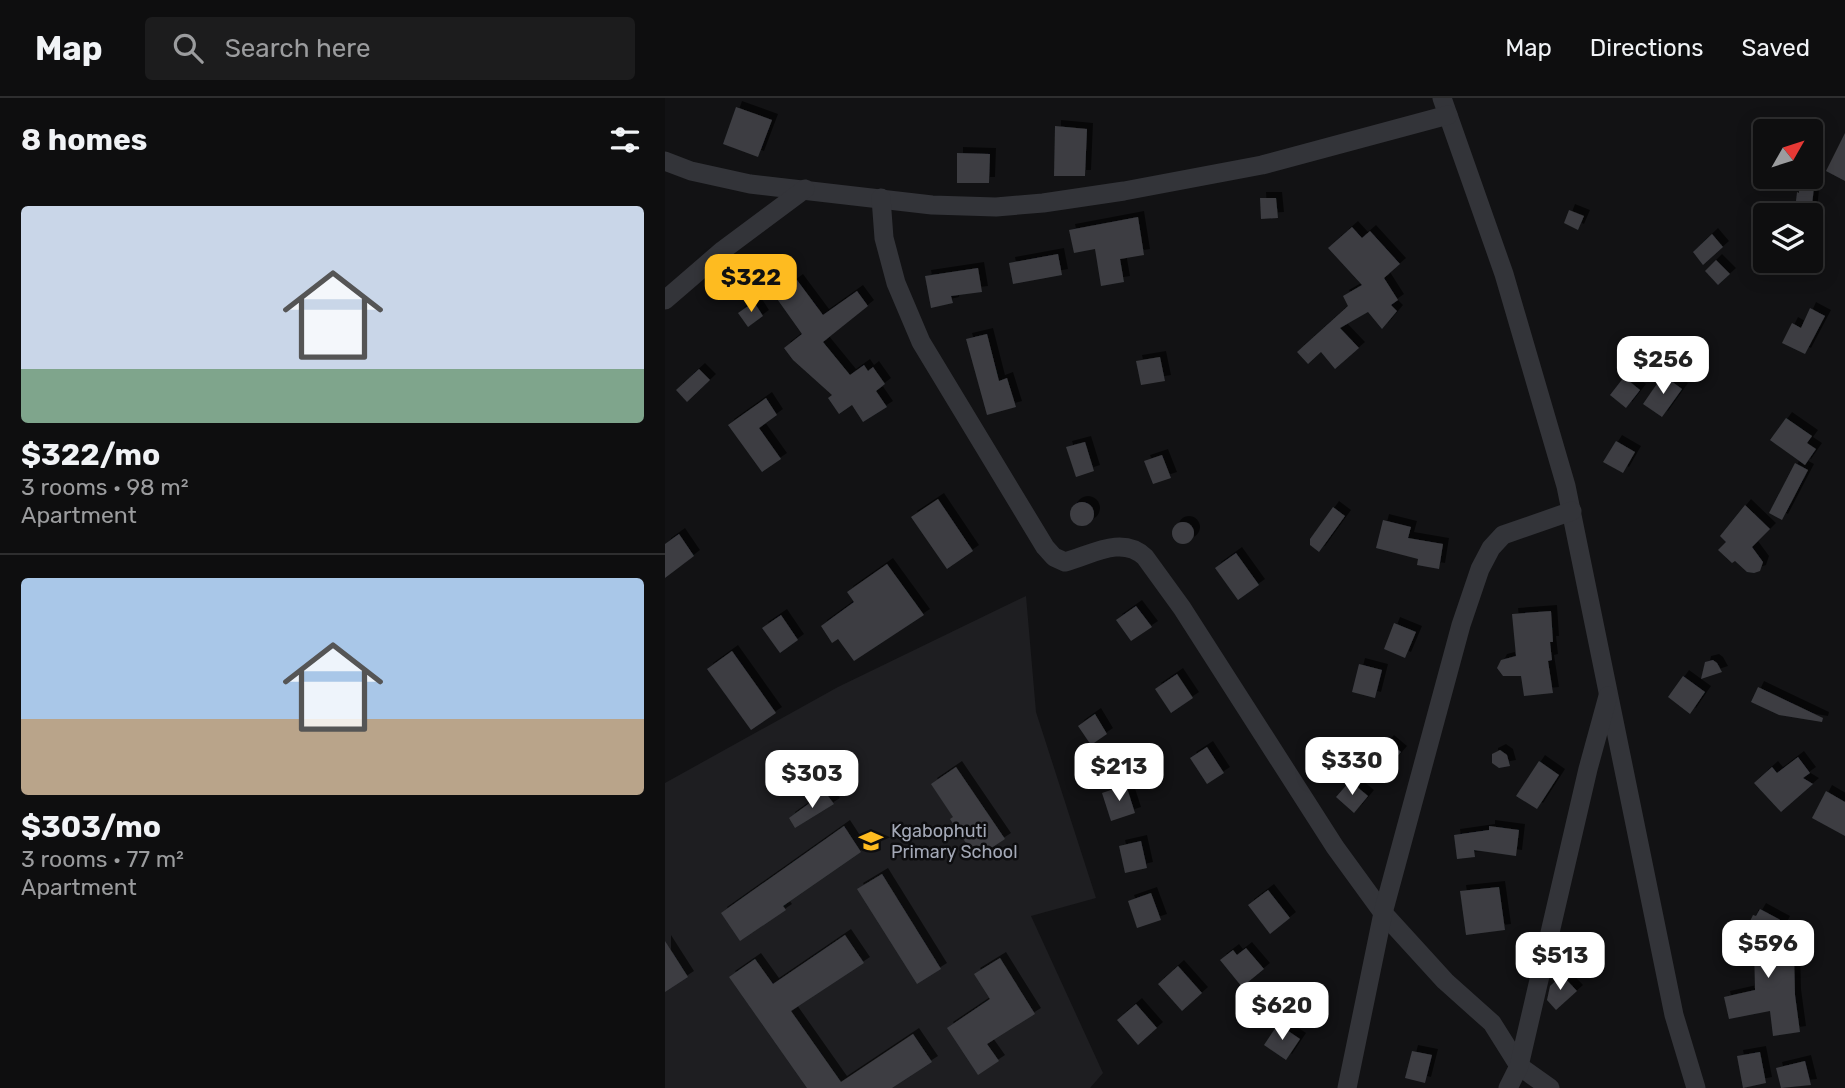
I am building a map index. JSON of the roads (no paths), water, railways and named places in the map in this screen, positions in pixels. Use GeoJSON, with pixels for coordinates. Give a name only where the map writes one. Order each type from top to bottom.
{"type":"FeatureCollection","features":[{"type":"Feature","properties":{"kind":"street"},"geometry":{"type":"LineString","coordinates":[[665,161],[691,171],[751,184],[932,205],[996,208],[1070,200],[1262,165],[1445,106],[1504,274],[1572,511],[1674,1015],[1696,1088]]}},
{"type":"Feature","properties":{"kind":"street"},"geometry":{"type":"LineString","coordinates":[[665,300],[723,250],[805,189]]}},
{"type":"Feature","properties":{"kind":"street"},"geometry":{"type":"LineString","coordinates":[[881,198],[884,238],[893,271],[921,342],[1045,547],[1054,557],[1065,562],[1118,545],[1138,550],[1145,557],[1182,608],[1335,847],[1383,913],[1445,982],[1492,1023],[1519,1066],[1550,1088]]}},
{"type":"Feature","properties":{"kind":"street"},"geometry":{"type":"LineString","coordinates":[[1347,1088],[1383,913],[1461,625],[1485,558],[1503,535],[1572,511]]}},
{"type":"Feature","properties":{"kind":"street"},"geometry":{"type":"LineString","coordinates":[[1508,1088],[1519,1066],[1588,769],[1609,692]]}},
{"type":"Feature","properties":{"kind":"place","name":"Kgabophuti Primary School"},"geometry":{"type":"Point","coordinates":[871,841]}}]}
